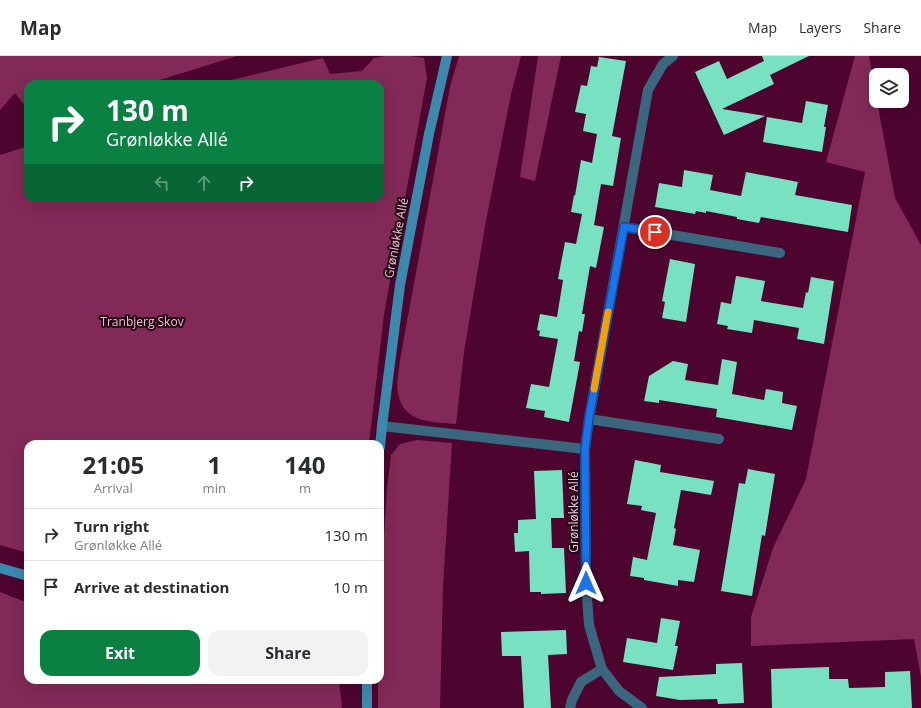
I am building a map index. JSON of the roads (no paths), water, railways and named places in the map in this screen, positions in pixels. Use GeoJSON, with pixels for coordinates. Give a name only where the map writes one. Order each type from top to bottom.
{"type":"FeatureCollection","features":[{"type":"Feature","properties":{"kind":"street","name":"Grønløkke Allé"},"geometry":{"type":"LineString","coordinates":[[381,440],[400,285],[429,134],[447,56]]}},
{"type":"Feature","properties":{"kind":"street","name":"Grønløkke Allé"},"geometry":{"type":"LineString","coordinates":[[642,708],[619,691],[602,669],[589,625],[586,583],[585,449],[589,418],[648,90],[663,64],[673,56]]}},
{"type":"Feature","properties":{"kind":"street"},"geometry":{"type":"LineString","coordinates":[[624,227],[780,253]]}},
{"type":"Feature","properties":{"kind":"street"},"geometry":{"type":"LineString","coordinates":[[589,418],[719,439]]}},
{"type":"Feature","properties":{"kind":"street"},"geometry":{"type":"LineString","coordinates":[[382,426],[585,449]]}},
{"type":"Feature","properties":{"kind":"street"},"geometry":{"type":"LineString","coordinates":[[0,568],[24,575]]}},
{"type":"Feature","properties":{"kind":"street"},"geometry":{"type":"LineString","coordinates":[[570,708],[572,700],[581,682],[602,669]]}},
{"type":"Feature","properties":{"kind":"street"},"geometry":{"type":"LineString","coordinates":[[367,684],[367,708]]}},
{"type":"Feature","properties":{"kind":"park label","name":"Tranbjerg Skov"},"geometry":{"type":"Point","coordinates":[142,321]}}]}
